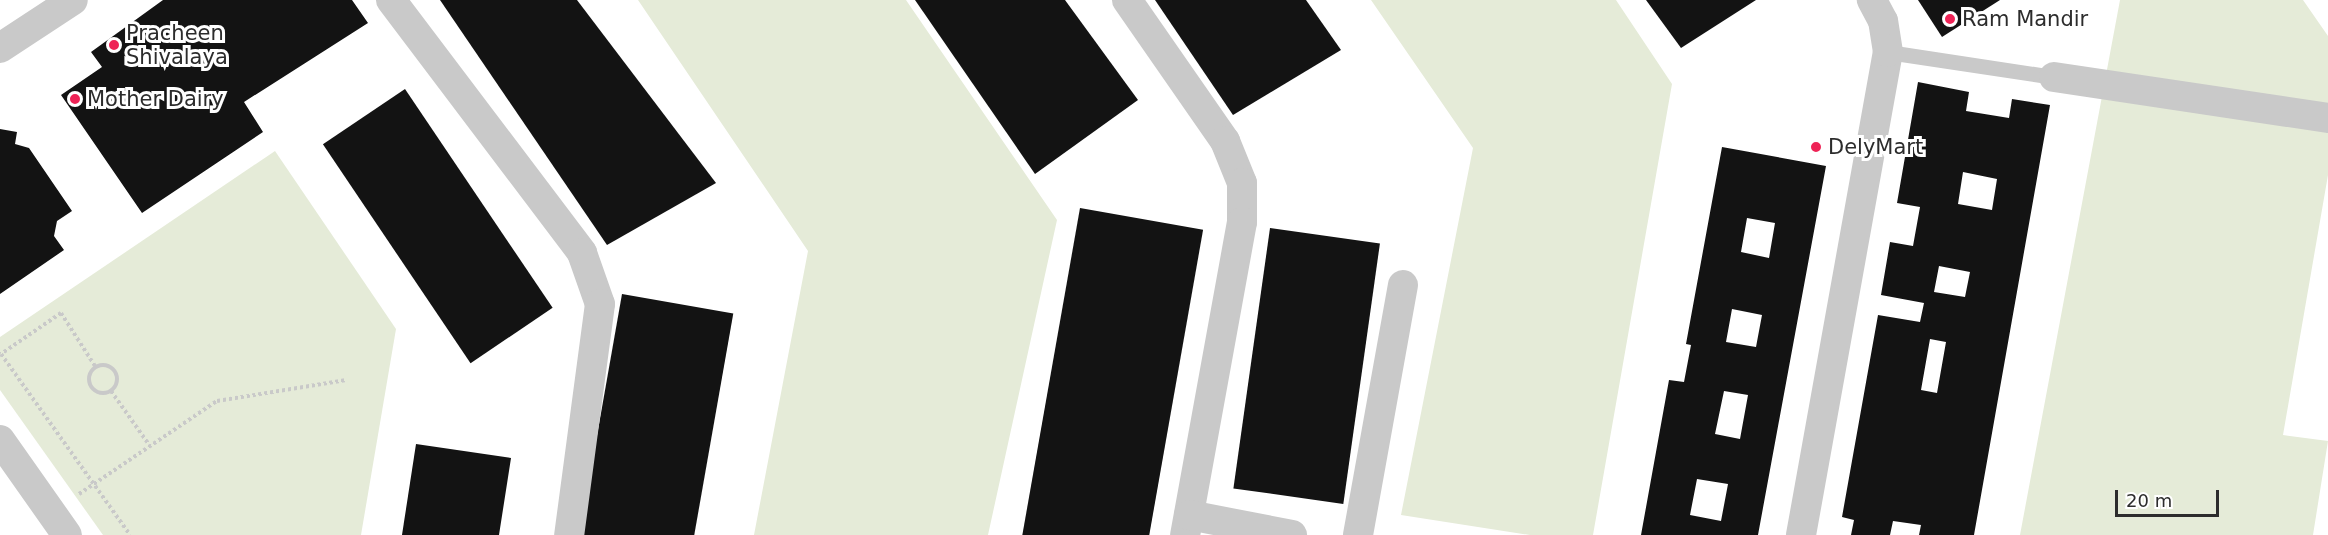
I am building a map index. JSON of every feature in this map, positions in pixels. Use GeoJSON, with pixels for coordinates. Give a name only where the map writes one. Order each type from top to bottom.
{"type":"FeatureCollection","features":[{"type":"Feature","properties":{"kind":"street"},"geometry":{"type":"LineString","coordinates":[[0,48],[73,0]]}},
{"type":"Feature","properties":{"kind":"street"},"geometry":{"type":"LineString","coordinates":[[391,0],[582,253],[600,304],[569,535]]}},
{"type":"Feature","properties":{"kind":"street"},"geometry":{"type":"LineString","coordinates":[[1127,0],[1225,141],[1242,183],[1242,222],[1187,525],[1292,535]]}},
{"type":"Feature","properties":{"kind":"street"},"geometry":{"type":"LineString","coordinates":[[1801,535],[1888,52],[1883,21],[1872,0]]}},
{"type":"Feature","properties":{"kind":"street"},"geometry":{"type":"LineString","coordinates":[[2054,77],[2328,118]]}},
{"type":"Feature","properties":{"kind":"street"},"geometry":{"type":"LineString","coordinates":[[1358,535],[1403,285]]}},
{"type":"Feature","properties":{"kind":"street"},"geometry":{"type":"LineString","coordinates":[[0,440],[63,534]]}},
{"type":"Feature","properties":{"kind":"lane"},"geometry":{"type":"LineString","coordinates":[[1888,52],[2054,77]]}},
{"type":"Feature","properties":{"kind":"path"},"geometry":{"type":"LineString","coordinates":[[130,535],[1,354],[61,313],[95,366],[92,387],[111,391],[150,446]]}},
{"type":"Feature","properties":{"kind":"path"},"geometry":{"type":"LineString","coordinates":[[95,366],[106,364],[116,372],[111,391]]}},
{"type":"Feature","properties":{"kind":"path"},"geometry":{"type":"LineString","coordinates":[[75,496],[217,402],[346,380]]}},
{"type":"Feature","properties":{"kind":"green space"},"geometry":{"type":"Polygon","coordinates":[[[638,0],[906,0],[1057,220],[988,535],[754,535],[808,251],[638,0]]]}},
{"type":"Feature","properties":{"kind":"green space"},"geometry":{"type":"Polygon","coordinates":[[[1371,0],[1616,0],[1672,84],[1593,535],[1530,535],[1401,515],[1473,148],[1371,0]]]}},
{"type":"Feature","properties":{"kind":"green space"},"geometry":{"type":"Polygon","coordinates":[[[2120,0],[2303,0],[2328,36],[2328,175],[2283,435],[2328,441],[2313,535],[2020,535],[2120,0]]]}},
{"type":"Feature","properties":{"kind":"green space"},"geometry":{"type":"Polygon","coordinates":[[[275,151],[396,329],[361,535],[103,535],[0,390],[0,337],[275,151]]]}},
{"type":"Feature","properties":{"kind":"building"},"geometry":{"type":"Polygon","coordinates":[[[163,0],[352,0],[368,23],[244,102],[263,132],[142,213],[61,95],[102,67],[91,52],[163,0]]]}},
{"type":"Feature","properties":{"kind":"building"},"geometry":{"type":"Polygon","coordinates":[[[440,0],[577,0],[716,183],[607,245],[440,0]]]}},
{"type":"Feature","properties":{"kind":"building"},"geometry":{"type":"Polygon","coordinates":[[[915,0],[1065,0],[1138,100],[1035,174],[915,0]]]}},
{"type":"Feature","properties":{"kind":"building"},"geometry":{"type":"Polygon","coordinates":[[[1155,0],[1306,0],[1341,50],[1233,115],[1155,0]]]}},
{"type":"Feature","properties":{"kind":"building"},"geometry":{"type":"Polygon","coordinates":[[[1646,0],[1756,0],[1681,48],[1646,0]]]}},
{"type":"Feature","properties":{"kind":"building","name":"Ram Mandir"},"geometry":{"type":"Polygon","coordinates":[[[1918,0],[2000,0],[1942,37],[1918,0]]]}},
{"type":"Feature","properties":{"kind":"building"},"geometry":{"type":"Polygon","coordinates":[[[1918,82],[1969,92],[1966,111],[2009,118],[2012,99],[2050,105],[1974,535],[1919,535],[1921,525],[1893,521],[1890,535],[1851,535],[1854,520],[1842,517],[1878,315],[1920,322],[1924,303],[1881,295],[1890,242],[1913,246],[1920,207],[1897,203],[1918,82]],[[1963,172],[1958,204],[1992,210],[1997,179],[1963,172]],[[1939,266],[1934,292],[1965,297],[1970,272],[1939,266]],[[1930,339],[1921,390],[1937,393],[1946,342],[1930,339]]]}},
{"type":"Feature","properties":{"kind":"building"},"geometry":{"type":"Polygon","coordinates":[[[405,89],[553,308],[471,363],[323,144],[405,89]]]}},
{"type":"Feature","properties":{"kind":"building"},"geometry":{"type":"Polygon","coordinates":[[[0,129],[17,132],[15,144],[29,148],[72,211],[57,221],[54,236],[64,250],[0,294],[0,129]]]}},
{"type":"Feature","properties":{"kind":"building"},"geometry":{"type":"Polygon","coordinates":[[[1722,147],[1826,166],[1758,535],[1641,535],[1669,380],[1684,382],[1691,345],[1686,344],[1722,147]],[[1747,218],[1741,252],[1769,258],[1775,223],[1747,218]],[[1732,309],[1726,342],[1756,347],[1762,315],[1732,309]],[[1724,391],[1715,434],[1740,439],[1748,395],[1724,391]],[[1697,479],[1690,515],[1721,521],[1728,484],[1697,479]]]}},
{"type":"Feature","properties":{"kind":"building"},"geometry":{"type":"Polygon","coordinates":[[[1080,208],[1203,230],[1149,535],[1022,535],[1080,208]]]}},
{"type":"Feature","properties":{"kind":"building"},"geometry":{"type":"Polygon","coordinates":[[[1270,228],[1380,243],[1343,504],[1233,488],[1270,228]]]}},
{"type":"Feature","properties":{"kind":"building"},"geometry":{"type":"Polygon","coordinates":[[[622,294],[733,314],[694,535],[580,535],[622,294]]]}},
{"type":"Feature","properties":{"kind":"building"},"geometry":{"type":"Polygon","coordinates":[[[416,444],[511,458],[499,535],[402,535],[416,444]]]}},
{"type":"Feature","properties":{"kind":"place","name":"Ram Mandir"},"geometry":{"type":"Point","coordinates":[1950,19]}},
{"type":"Feature","properties":{"kind":"place","name":"Pracheen Shivalaya"},"geometry":{"type":"Point","coordinates":[114,45]}},
{"type":"Feature","properties":{"kind":"place","name":"Mother Dairy"},"geometry":{"type":"Point","coordinates":[75,99]}},
{"type":"Feature","properties":{"kind":"place","name":"DelyMart"},"geometry":{"type":"Point","coordinates":[1816,147]}}]}
